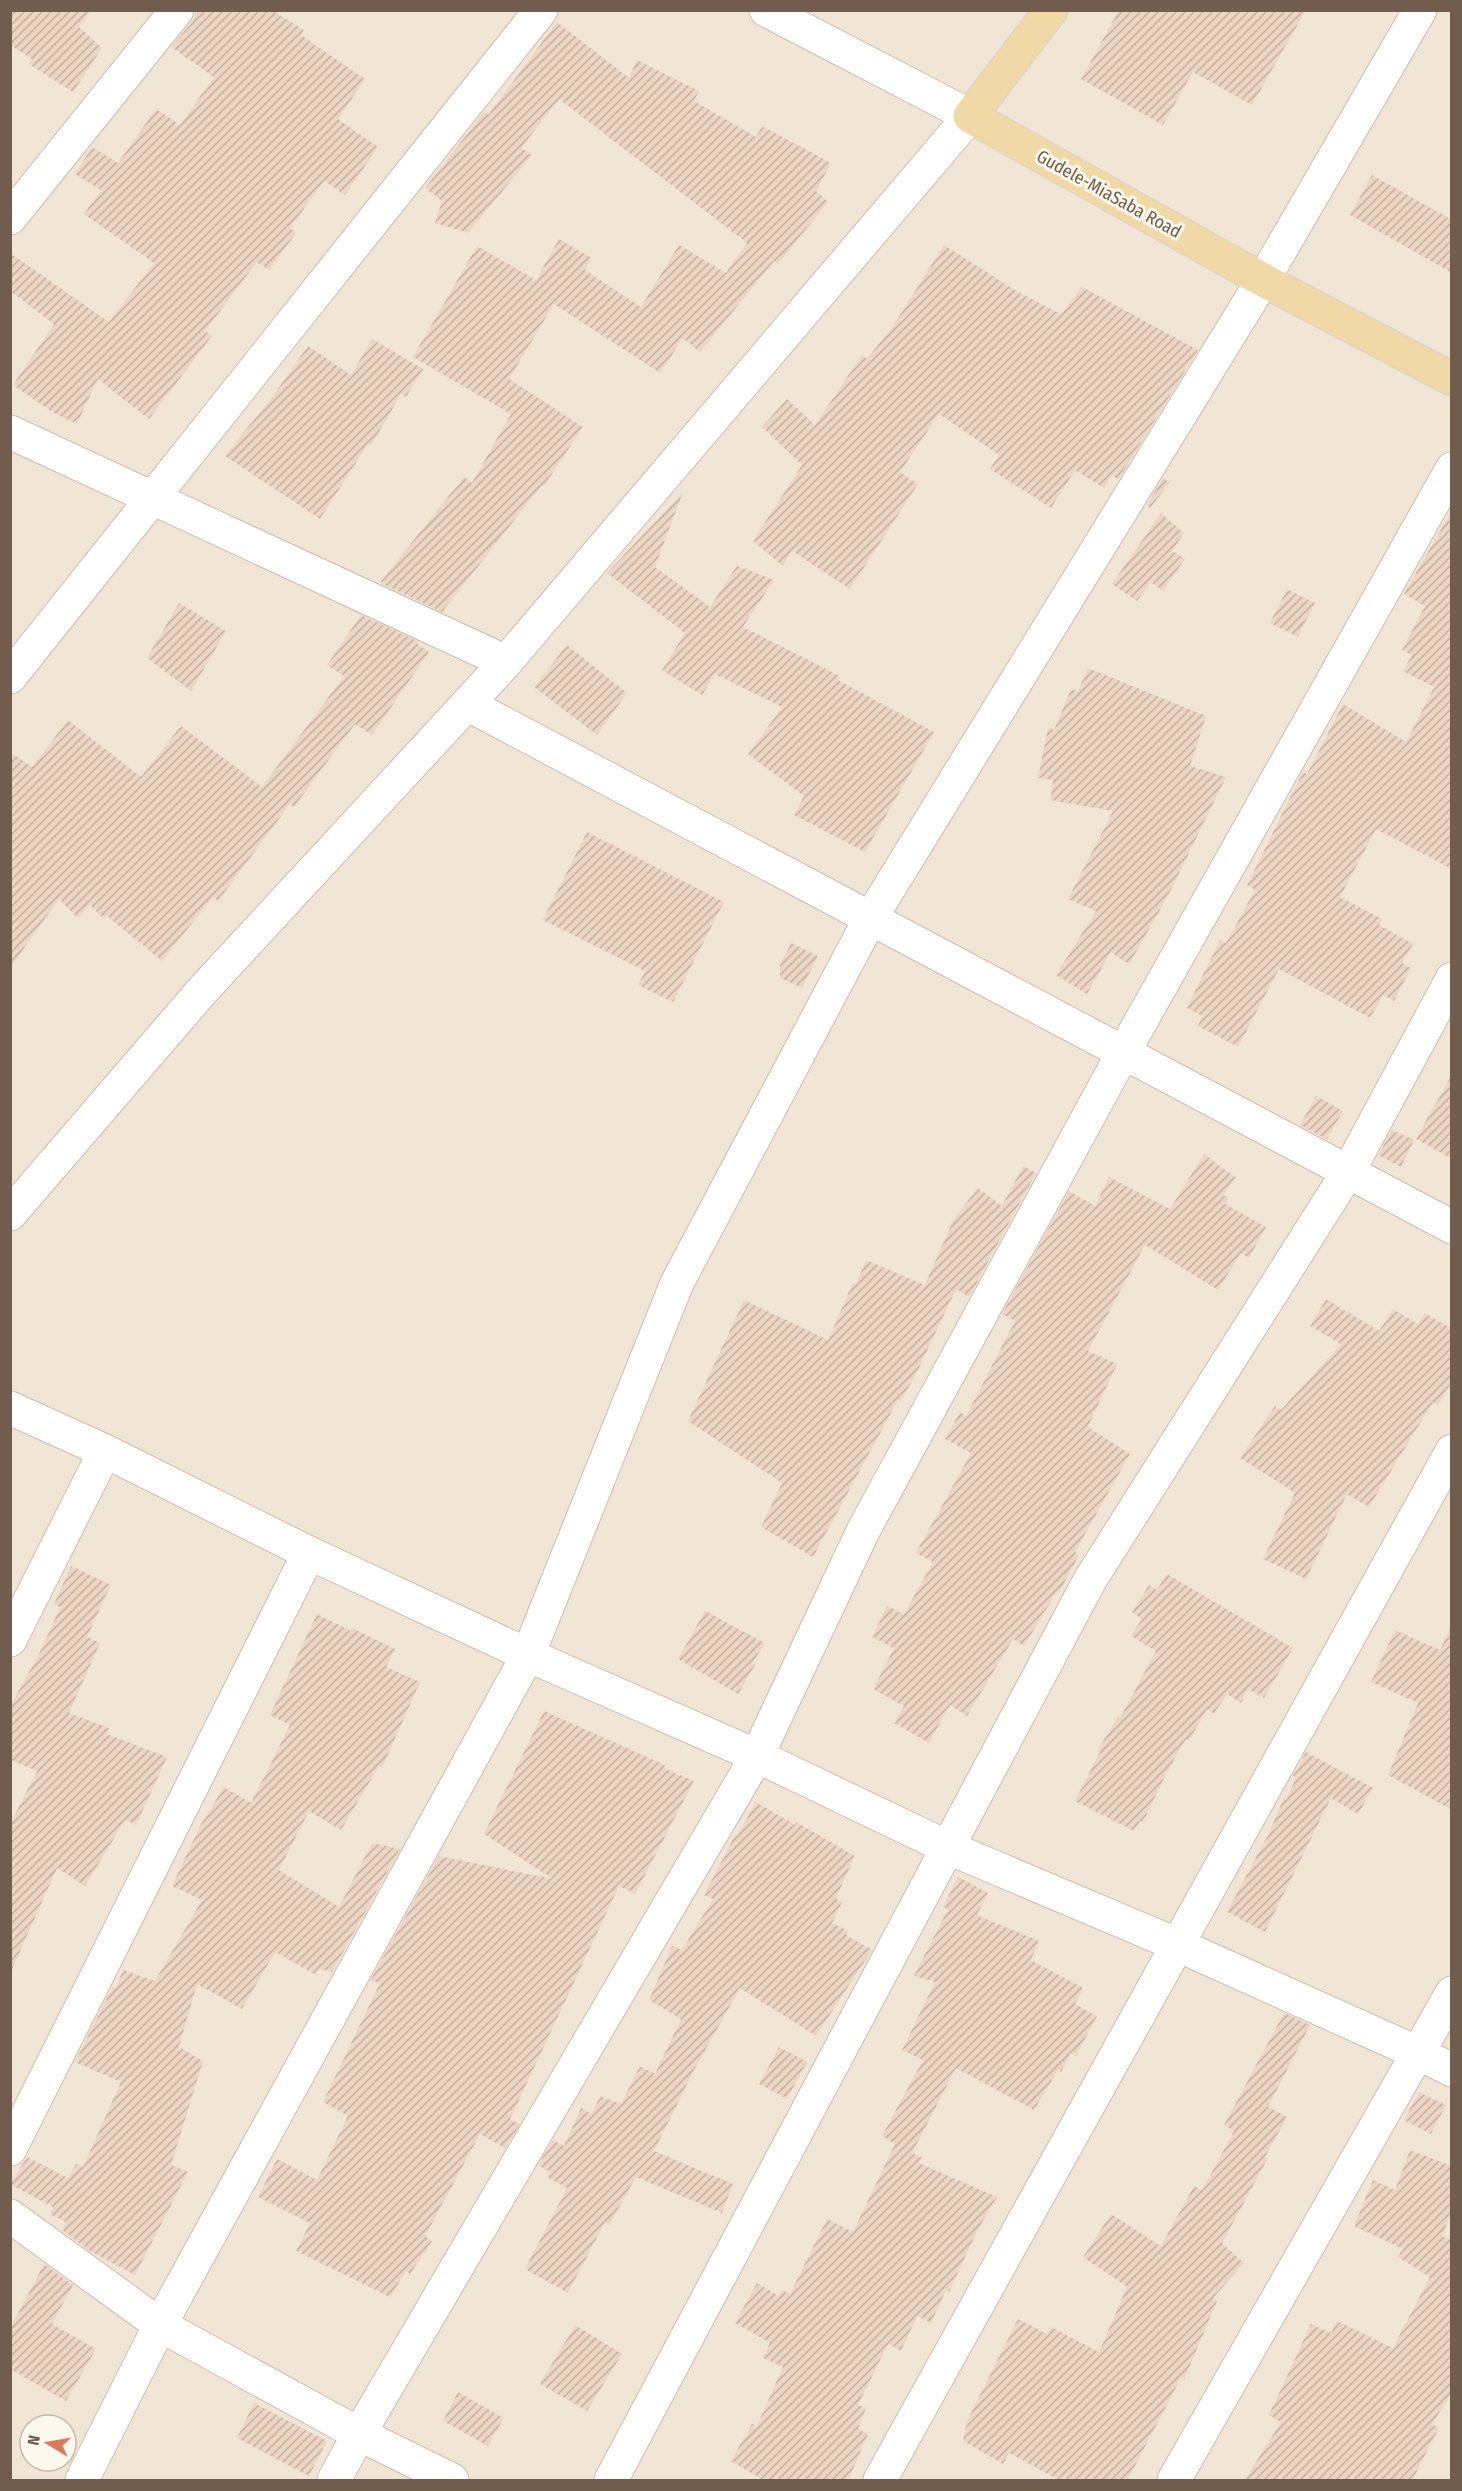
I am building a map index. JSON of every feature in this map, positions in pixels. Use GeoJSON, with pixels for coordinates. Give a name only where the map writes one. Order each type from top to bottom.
{"type":"FeatureCollection","features":[{"type":"Feature","properties":{"kind":"main road"},"geometry":{"type":"LineString","coordinates":[[970,116],[1051,10]]}},
{"type":"Feature","properties":{"kind":"main road","name":"Gudele-MiaSaba Road"},"geometry":{"type":"LineString","coordinates":[[970,116],[1263,280],[1452,379]]}},
{"type":"Feature","properties":{"kind":"street"},"geometry":{"type":"LineString","coordinates":[[10,218],[177,10]]}},
{"type":"Feature","properties":{"kind":"street"},"geometry":{"type":"LineString","coordinates":[[10,677],[541,10]]}},
{"type":"Feature","properties":{"kind":"street","name":"Gudele-MiaSaba Road"},"geometry":{"type":"LineString","coordinates":[[766,10],[970,116]]}},
{"type":"Feature","properties":{"kind":"street"},"geometry":{"type":"LineString","coordinates":[[82,2481],[160,2325],[528,1655],[677,1283],[870,919],[1263,280],[1420,10]]}},
{"type":"Feature","properties":{"kind":"street"},"geometry":{"type":"LineString","coordinates":[[10,1214],[21,1183],[506,662],[970,116]]}},
{"type":"Feature","properties":{"kind":"street"},"geometry":{"type":"LineString","coordinates":[[10,432],[506,662]]}},
{"type":"Feature","properties":{"kind":"street"},"geometry":{"type":"LineString","coordinates":[[334,2481],[359,2434],[757,1756],[863,1531],[1123,1053],[1452,469]]}},
{"type":"Feature","properties":{"kind":"street"},"geometry":{"type":"LineString","coordinates":[[467,704],[1452,1227]]}},
{"type":"Feature","properties":{"kind":"street"},"geometry":{"type":"LineString","coordinates":[[612,2481],[1090,1580],[1348,1172],[1452,979]]}},
{"type":"Feature","properties":{"kind":"street"},"geometry":{"type":"LineString","coordinates":[[10,1408],[105,1451],[309,1553],[528,1655],[757,1756],[949,1848],[1178,1945],[1452,2070]]}},
{"type":"Feature","properties":{"kind":"street"},"geometry":{"type":"LineString","coordinates":[[10,1640],[105,1451]]}},
{"type":"Feature","properties":{"kind":"street"},"geometry":{"type":"LineString","coordinates":[[880,2481],[1452,1451]]}},
{"type":"Feature","properties":{"kind":"street"},"geometry":{"type":"LineString","coordinates":[[10,2149],[309,1553]]}},
{"type":"Feature","properties":{"kind":"street"},"geometry":{"type":"LineString","coordinates":[[1174,2481],[1452,1993]]}},
{"type":"Feature","properties":{"kind":"street"},"geometry":{"type":"LineString","coordinates":[[10,2216],[160,2325],[359,2434],[452,2481]]}},
{"type":"Feature","properties":{"kind":"shaded area"},"geometry":{"type":"Polygon","coordinates":[[[11,11],[1451,11],[1451,2480],[11,2480],[11,11]]]}},
{"type":"Feature","properties":{"kind":"building"},"geometry":{"type":"Polygon","coordinates":[[[10,10],[91,10],[79,27],[102,48],[73,92],[29,64],[32,59],[10,45],[10,10]]]}},
{"type":"Feature","properties":{"kind":"building"},"geometry":{"type":"Polygon","coordinates":[[[197,10],[272,10],[304,30],[301,35],[365,79],[338,119],[378,147],[345,195],[324,181],[290,228],[296,233],[269,270],[257,262],[205,331],[212,336],[149,419],[98,379],[77,424],[54,413],[13,385],[54,324],[10,291],[10,253],[109,322],[154,263],[84,214],[101,190],[75,174],[92,147],[118,163],[156,109],[180,125],[214,77],[171,47],[192,22],[197,10]]]}},
{"type":"Feature","properties":{"kind":"building"},"geometry":{"type":"Polygon","coordinates":[[[1119,10],[1306,10],[1252,105],[1193,72],[1163,125],[1081,79],[1119,10]]]}},
{"type":"Feature","properties":{"kind":"building"},"geometry":{"type":"Polygon","coordinates":[[[557,22],[629,78],[637,60],[699,91],[694,101],[756,137],[762,126],[831,163],[816,191],[828,202],[778,264],[774,261],[700,352],[683,338],[660,373],[554,304],[509,379],[583,427],[544,486],[542,485],[442,612],[381,581],[464,477],[472,483],[511,414],[413,357],[477,246],[536,280],[559,239],[592,258],[585,270],[641,307],[679,245],[726,273],[747,243],[559,99],[521,148],[532,155],[468,233],[435,223],[442,201],[425,188],[485,111],[489,114],[557,22]]]}},
{"type":"Feature","properties":{"kind":"building"},"geometry":{"type":"Polygon","coordinates":[[[1372,175],[1452,220],[1452,273],[1350,215],[1372,175]]]}},
{"type":"Feature","properties":{"kind":"building"},"geometry":{"type":"Polygon","coordinates":[[[944,245],[1018,292],[1061,314],[1082,287],[1198,350],[1118,480],[1112,475],[1104,488],[1075,470],[1051,508],[990,469],[999,455],[939,414],[900,472],[918,484],[850,589],[792,551],[783,566],[753,541],[802,465],[762,427],[787,399],[815,425],[862,355],[867,359],[893,326],[944,245]]]}},
{"type":"Feature","properties":{"kind":"building"},"geometry":{"type":"Polygon","coordinates":[[[372,339],[423,369],[406,397],[401,394],[371,446],[368,444],[320,519],[225,456],[273,396],[308,346],[351,375],[372,339]]]}},
{"type":"Feature","properties":{"kind":"building"},"geometry":{"type":"Polygon","coordinates":[[[1163,478],[1170,483],[1150,508],[1147,505],[1163,478]]]}},
{"type":"Feature","properties":{"kind":"building"},"geometry":{"type":"Polygon","coordinates":[[[683,492],[655,567],[710,607],[737,566],[774,580],[743,627],[840,676],[838,680],[934,732],[865,852],[794,815],[804,796],[748,754],[782,707],[715,674],[702,695],[662,670],[685,633],[607,573],[683,492]]]}},
{"type":"Feature","properties":{"kind":"building"},"geometry":{"type":"Polygon","coordinates":[[[1452,510],[1452,869],[1376,829],[1340,897],[1382,919],[1379,925],[1413,944],[1402,963],[1411,968],[1394,1001],[1383,995],[1370,1018],[1279,969],[1238,1047],[1198,1026],[1202,1016],[1187,1008],[1220,940],[1226,943],[1255,890],[1247,885],[1303,772],[1307,774],[1343,704],[1406,742],[1434,687],[1403,671],[1412,655],[1402,650],[1425,606],[1404,594],[1452,510]]]}},
{"type":"Feature","properties":{"kind":"building"},"geometry":{"type":"Polygon","coordinates":[[[1161,513],[1184,533],[1172,551],[1185,559],[1163,591],[1151,582],[1137,601],[1112,584],[1161,513]]]}},
{"type":"Feature","properties":{"kind":"building"},"geometry":{"type":"Polygon","coordinates":[[[1287,589],[1315,603],[1298,637],[1270,623],[1287,589]]]}},
{"type":"Feature","properties":{"kind":"building"},"geometry":{"type":"Polygon","coordinates":[[[179,603],[226,631],[191,691],[147,658],[179,603]]]}},
{"type":"Feature","properties":{"kind":"building"},"geometry":{"type":"Polygon","coordinates":[[[361,615],[419,642],[417,644],[429,652],[372,735],[355,724],[294,807],[290,804],[218,901],[213,897],[162,961],[107,916],[104,919],[90,905],[78,918],[59,899],[10,968],[10,752],[32,767],[68,720],[141,777],[181,726],[262,787],[344,676],[327,665],[361,615]]]}},
{"type":"Feature","properties":{"kind":"building"},"geometry":{"type":"Polygon","coordinates":[[[567,645],[627,693],[597,735],[534,687],[567,645]]]}},
{"type":"Feature","properties":{"kind":"building"},"geometry":{"type":"Polygon","coordinates":[[[1088,668],[1206,716],[1190,766],[1226,777],[1168,896],[1129,964],[1111,952],[1087,994],[1056,975],[1096,911],[1068,899],[1113,811],[1050,800],[1053,780],[1038,778],[1048,728],[1054,730],[1071,689],[1078,691],[1088,668]]]}},
{"type":"Feature","properties":{"kind":"building"},"geometry":{"type":"Polygon","coordinates":[[[587,832],[724,902],[673,1002],[638,985],[645,971],[543,920],[587,832]]]}},
{"type":"Feature","properties":{"kind":"building"},"geometry":{"type":"Polygon","coordinates":[[[791,943],[818,956],[802,988],[780,978],[780,965],[791,943]]]}},
{"type":"Feature","properties":{"kind":"building"},"geometry":{"type":"Polygon","coordinates":[[[1452,1074],[1452,1159],[1416,1139],[1452,1074]]]}},
{"type":"Feature","properties":{"kind":"building"},"geometry":{"type":"Polygon","coordinates":[[[1316,1096],[1343,1111],[1327,1139],[1300,1125],[1316,1096]]]}},
{"type":"Feature","properties":{"kind":"building"},"geometry":{"type":"Polygon","coordinates":[[[1392,1130],[1414,1140],[1401,1167],[1378,1155],[1392,1130]]]}},
{"type":"Feature","properties":{"kind":"building"},"geometry":{"type":"Polygon","coordinates":[[[1204,1154],[1236,1178],[1223,1195],[1229,1198],[1225,1204],[1266,1227],[1249,1258],[1241,1253],[1218,1290],[1145,1245],[1088,1351],[1117,1364],[1088,1427],[1130,1454],[1075,1552],[1079,1555],[1060,1591],[1058,1590],[1024,1646],[1013,1639],[967,1716],[950,1705],[929,1743],[894,1723],[904,1706],[873,1689],[894,1648],[872,1637],[887,1606],[904,1614],[933,1562],[916,1553],[971,1453],[945,1439],[960,1412],[966,1416],[1015,1321],[1002,1314],[1069,1191],[1095,1206],[1109,1177],[1170,1209],[1204,1154]]]}},
{"type":"Feature","properties":{"kind":"building"},"geometry":{"type":"Polygon","coordinates":[[[1023,1166],[1036,1173],[969,1297],[956,1289],[918,1370],[901,1401],[898,1400],[813,1557],[761,1527],[782,1483],[688,1421],[744,1300],[828,1340],[853,1283],[856,1284],[866,1260],[925,1285],[953,1220],[978,1188],[1002,1206],[1023,1166]]]}},
{"type":"Feature","properties":{"kind":"building"},"geometry":{"type":"Polygon","coordinates":[[[1326,1299],[1379,1331],[1393,1309],[1418,1324],[1425,1313],[1452,1329],[1452,1382],[1438,1405],[1433,1402],[1369,1507],[1347,1494],[1306,1579],[1263,1559],[1295,1493],[1240,1458],[1275,1406],[1281,1410],[1341,1344],[1310,1326],[1326,1299]]]}},
{"type":"Feature","properties":{"kind":"building"},"geometry":{"type":"Polygon","coordinates":[[[71,1566],[111,1585],[87,1637],[100,1643],[69,1713],[109,1728],[107,1734],[167,1757],[136,1825],[125,1820],[85,1886],[57,1868],[10,1974],[10,1825],[37,1771],[11,1760],[11,1705],[40,1652],[60,1607],[54,1604],[71,1566]]]}},
{"type":"Feature","properties":{"kind":"building"},"geometry":{"type":"Polygon","coordinates":[[[1167,1574],[1293,1648],[1264,1698],[1248,1689],[1241,1703],[1227,1694],[1214,1714],[1207,1709],[1189,1741],[1186,1739],[1167,1772],[1143,1822],[1140,1821],[1134,1831],[1075,1801],[1100,1752],[1097,1751],[1118,1717],[1120,1718],[1156,1651],[1131,1636],[1142,1619],[1132,1612],[1149,1585],[1157,1590],[1167,1574]]]}},
{"type":"Feature","properties":{"kind":"building"},"geometry":{"type":"Polygon","coordinates":[[[705,1611],[765,1643],[738,1694],[678,1659],[705,1611]]]}},
{"type":"Feature","properties":{"kind":"building"},"geometry":{"type":"Polygon","coordinates":[[[317,1614],[395,1649],[386,1667],[420,1682],[382,1768],[379,1766],[341,1830],[309,1811],[279,1870],[339,1907],[372,1843],[400,1849],[332,1972],[319,1969],[316,1975],[275,1952],[242,2009],[197,1984],[179,2047],[203,2061],[171,2165],[188,2172],[135,2275],[90,2251],[62,2230],[66,2222],[50,2214],[53,2207],[10,2184],[27,2157],[68,2178],[76,2164],[83,2167],[121,2082],[75,2062],[113,1986],[116,1988],[123,1970],[155,1981],[202,1900],[172,1886],[200,1826],[224,1787],[251,1803],[290,1725],[270,1715],[317,1614]]]}},
{"type":"Feature","properties":{"kind":"building"},"geometry":{"type":"Polygon","coordinates":[[[1452,1624],[1452,1810],[1388,1775],[1418,1703],[1371,1682],[1395,1630],[1440,1650],[1452,1624]]]}},
{"type":"Feature","properties":{"kind":"building"},"geometry":{"type":"Polygon","coordinates":[[[544,1711],[665,1765],[664,1768],[694,1781],[635,1894],[619,1886],[510,2119],[520,2124],[505,2148],[480,2134],[425,2236],[432,2241],[410,2274],[406,2271],[390,2297],[296,2251],[310,2223],[258,2197],[277,2159],[317,2180],[348,2116],[323,2102],[380,1983],[370,1981],[439,1856],[553,1879],[484,1834],[544,1711]]]}},
{"type":"Feature","properties":{"kind":"building"},"geometry":{"type":"Polygon","coordinates":[[[1306,1752],[1373,1788],[1358,1814],[1331,1798],[1265,1932],[1227,1912],[1269,1833],[1284,1798],[1286,1799],[1296,1778],[1293,1776],[1306,1752]]]}},
{"type":"Feature","properties":{"kind":"building"},"geometry":{"type":"Polygon","coordinates":[[[756,1802],[855,1856],[836,1898],[842,1902],[832,1923],[848,1931],[846,1935],[872,1950],[816,2036],[740,1988],[694,2070],[654,2151],[733,2184],[722,2213],[636,2177],[609,2225],[605,2222],[568,2293],[525,2269],[567,2188],[547,2177],[550,2172],[538,2165],[553,2140],[564,2146],[581,2108],[592,2114],[600,2096],[621,2104],[640,2066],[655,2074],[681,2019],[649,2000],[672,1946],[682,1950],[713,1899],[704,1895],[735,1835],[737,1836],[756,1802]]]}},
{"type":"Feature","properties":{"kind":"building"},"geometry":{"type":"Polygon","coordinates":[[[958,1877],[988,1893],[977,1915],[1039,1941],[1031,1960],[1083,1988],[1075,2004],[1097,2016],[1076,2056],[1071,2053],[1061,2072],[1058,2070],[1034,2110],[956,2068],[912,2153],[922,2157],[919,2163],[997,2197],[976,2233],[949,2292],[946,2290],[931,2323],[917,2316],[901,2351],[888,2344],[858,2405],[866,2408],[858,2429],[868,2434],[848,2481],[765,2481],[731,2461],[752,2424],[757,2426],[783,2367],[763,2358],[770,2343],[735,2323],[757,2283],[779,2296],[782,2290],[790,2294],[827,2219],[853,2232],[895,2144],[905,2150],[882,2136],[923,2060],[902,2050],[935,1982],[914,1976],[948,1909],[943,1907],[958,1877]]]}},
{"type":"Feature","properties":{"kind":"building"},"geometry":{"type":"Polygon","coordinates":[[[1284,2013],[1310,2025],[1268,2107],[1287,2117],[1265,2157],[1268,2158],[1222,2243],[1244,2263],[1213,2298],[1217,2301],[1184,2380],[1181,2378],[1127,2481],[1061,2481],[1009,2453],[1003,2464],[963,2441],[967,2421],[1018,2319],[1047,2334],[1051,2327],[1099,2352],[1127,2287],[1083,2257],[1111,2214],[1161,2246],[1194,2186],[1202,2190],[1234,2131],[1224,2125],[1284,2013]]]}},
{"type":"Feature","properties":{"kind":"building"},"geometry":{"type":"Polygon","coordinates":[[[779,2047],[807,2062],[787,2099],[759,2084],[779,2047]]]}},
{"type":"Feature","properties":{"kind":"building"},"geometry":{"type":"Polygon","coordinates":[[[1419,2092],[1446,2105],[1431,2134],[1404,2120],[1419,2092]]]}},
{"type":"Feature","properties":{"kind":"building"},"geometry":{"type":"Polygon","coordinates":[[[1410,2150],[1452,2166],[1452,2211],[1442,2236],[1450,2239],[1452,2236],[1452,2393],[1432,2424],[1439,2428],[1412,2481],[1244,2481],[1281,2422],[1269,2415],[1311,2324],[1331,2333],[1337,2321],[1393,2348],[1430,2277],[1398,2257],[1403,2249],[1354,2226],[1373,2180],[1395,2190],[1410,2150]]]}},
{"type":"Feature","properties":{"kind":"building"},"geometry":{"type":"Polygon","coordinates":[[[44,2264],[73,2285],[52,2324],[96,2349],[66,2401],[10,2369],[10,2329],[44,2264]]]}},
{"type":"Feature","properties":{"kind":"building"},"geometry":{"type":"Polygon","coordinates":[[[575,2325],[622,2354],[587,2411],[540,2384],[575,2325]]]}},
{"type":"Feature","properties":{"kind":"building"},"geometry":{"type":"Polygon","coordinates":[[[458,2392],[504,2418],[488,2446],[443,2421],[458,2392]]]}},
{"type":"Feature","properties":{"kind":"building"},"geometry":{"type":"Polygon","coordinates":[[[254,2403],[327,2441],[309,2476],[237,2438],[254,2403]]]}}]}
